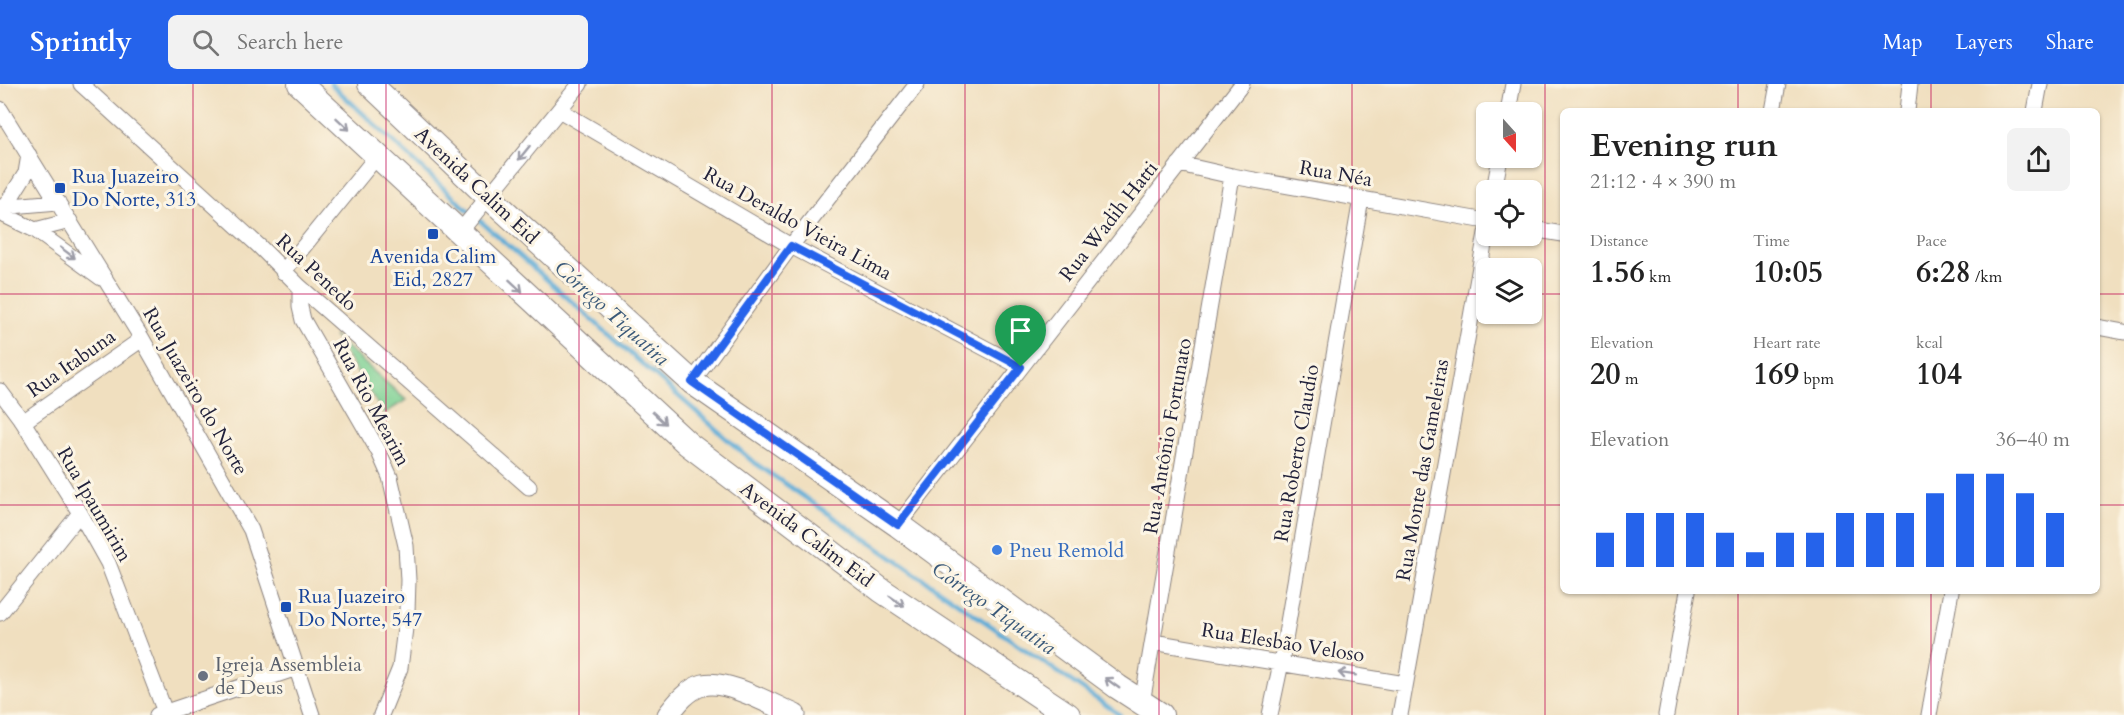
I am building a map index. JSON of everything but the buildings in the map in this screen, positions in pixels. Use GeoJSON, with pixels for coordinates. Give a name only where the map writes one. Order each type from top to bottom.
{"type":"FeatureCollection","features":[{"type":"Feature","properties":{"kind":"main road","name":"Avenida Calim Eid"},"geometry":{"type":"LineString","coordinates":[[300,84],[377,156],[463,228],[688,444],[881,590],[1068,715]]}},
{"type":"Feature","properties":{"kind":"main road","name":"Avenida Calim Eid"},"geometry":{"type":"LineString","coordinates":[[370,84],[484,202],[692,382],[898,525],[1118,687],[1152,709]]}},
{"type":"Feature","properties":{"kind":"street","name":"Rua Penedo"},"geometry":{"type":"LineString","coordinates":[[81,84],[259,246],[283,272],[529,487]]}},
{"type":"Feature","properties":{"kind":"street"},"geometry":{"type":"LineString","coordinates":[[463,228],[580,84]]}},
{"type":"Feature","properties":{"kind":"street"},"geometry":{"type":"LineString","coordinates":[[692,382],[791,246],[917,84]]}},
{"type":"Feature","properties":{"kind":"street","name":"Rua Wadih Hatti"},"geometry":{"type":"LineString","coordinates":[[898,525],[1242,84]]}},
{"type":"Feature","properties":{"kind":"street"},"geometry":{"type":"LineString","coordinates":[[1510,102],[1513,84]]}},
{"type":"Feature","properties":{"kind":"street"},"geometry":{"type":"LineString","coordinates":[[1774,108],[1778,84]]}},
{"type":"Feature","properties":{"kind":"street"},"geometry":{"type":"LineString","coordinates":[[1907,108],[1910,84]]}},
{"type":"Feature","properties":{"kind":"street"},"geometry":{"type":"LineString","coordinates":[[2036,108],[2040,84]]}},
{"type":"Feature","properties":{"kind":"street","name":"Rua Juazeiro do Norte"},"geometry":{"type":"LineString","coordinates":[[0,108],[142,339],[251,530],[312,715]]}},
{"type":"Feature","properties":{"kind":"street","name":"Rua Deraldo Vieira Lima"},"geometry":{"type":"LineString","coordinates":[[559,110],[791,246],[1021,367]]}},
{"type":"Feature","properties":{"kind":"street"},"geometry":{"type":"LineString","coordinates":[[2,208],[26,173],[29,155]]}},
{"type":"Feature","properties":{"kind":"street"},"geometry":{"type":"LineString","coordinates":[[283,272],[377,156]]}},
{"type":"Feature","properties":{"kind":"street","name":"Rua Néa"},"geometry":{"type":"LineString","coordinates":[[1179,164],[1232,176],[1476,219]]}},
{"type":"Feature","properties":{"kind":"street","name":"Rua Antônio Fortunato"},"geometry":{"type":"LineString","coordinates":[[1152,709],[1153,642],[1232,176]]}},
{"type":"Feature","properties":{"kind":"street","name":"Rua Roberto Claudio"},"geometry":{"type":"LineString","coordinates":[[1270,715],[1281,663],[1361,199]]}},
{"type":"Feature","properties":{"kind":"street"},"geometry":{"type":"LineString","coordinates":[[2,208],[58,202]]}},
{"type":"Feature","properties":{"kind":"street"},"geometry":{"type":"LineString","coordinates":[[2,208],[109,284]]}},
{"type":"Feature","properties":{"kind":"street"},"geometry":{"type":"LineString","coordinates":[[35,230],[70,221]]}},
{"type":"Feature","properties":{"kind":"street"},"geometry":{"type":"LineString","coordinates":[[1542,231],[1560,234]]}},
{"type":"Feature","properties":{"kind":"street","name":"Rua Monte das Gameleiras"},"geometry":{"type":"LineString","coordinates":[[1400,715],[1484,246]]}},
{"type":"Feature","properties":{"kind":"street","name":"Rua Rio Mearim"},"geometry":{"type":"LineString","coordinates":[[300,287],[300,307],[303,320],[379,452],[390,477],[406,546],[407,612],[400,668],[381,715]]}},
{"type":"Feature","properties":{"kind":"street"},"geometry":{"type":"LineString","coordinates":[[2100,328],[2124,332]]}},
{"type":"Feature","properties":{"kind":"street","name":"Rua Itabuna"},"geometry":{"type":"LineString","coordinates":[[24,422],[142,339]]}},
{"type":"Feature","properties":{"kind":"street","name":"Rua Ipaumirim"},"geometry":{"type":"LineString","coordinates":[[0,391],[24,422],[108,563],[161,714]]}},
{"type":"Feature","properties":{"kind":"street"},"geometry":{"type":"LineString","coordinates":[[0,613],[80,513]]}},
{"type":"Feature","properties":{"kind":"street"},"geometry":{"type":"LineString","coordinates":[[1666,715],[1687,594]]}},
{"type":"Feature","properties":{"kind":"street"},"geometry":{"type":"LineString","coordinates":[[1929,715],[1950,594]]}},
{"type":"Feature","properties":{"kind":"street","name":"Rua Elesbão Veloso"},"geometry":{"type":"LineString","coordinates":[[1153,642],[1405,684]]}},
{"type":"Feature","properties":{"kind":"street"},"geometry":{"type":"LineString","coordinates":[[161,714],[297,668]]}},
{"type":"Feature","properties":{"kind":"street"},"geometry":{"type":"LineString","coordinates":[[668,715],[691,691],[702,685],[714,684],[728,687],[795,715]]}},
{"type":"Feature","properties":{"kind":"green space"},"geometry":{"type":"Polygon","coordinates":[[[334,336],[406,400],[384,414],[334,336]]]}},
{"type":"Feature","properties":{"kind":"waterway","name":"Córrego Tiquatira"},"geometry":{"type":"LineString","coordinates":[[331,84],[451,195],[752,461],[1120,715]]}},
{"type":"Feature","properties":{"kind":"place","name":"Rua Juazeiro Do Norte, 313"},"geometry":{"type":"Point","coordinates":[60,188]}},
{"type":"Feature","properties":{"kind":"place","name":"Avenida Calim Eid, 2827"},"geometry":{"type":"Point","coordinates":[433,234]}},
{"type":"Feature","properties":{"kind":"place","name":"Pneu Remold"},"geometry":{"type":"Point","coordinates":[997,550]}},
{"type":"Feature","properties":{"kind":"place","name":"Rua Juazeiro Do Norte, 547"},"geometry":{"type":"Point","coordinates":[286,607]}},
{"type":"Feature","properties":{"kind":"place","name":"Igreja Assembleia de Deus"},"geometry":{"type":"Point","coordinates":[203,676]}},
{"type":"Feature","properties":{"kind":"route"},"geometry":{"type":"LineString","coordinates":[[791,246],[1021,367],[898,525],[692,382],[791,246]]}}]}
